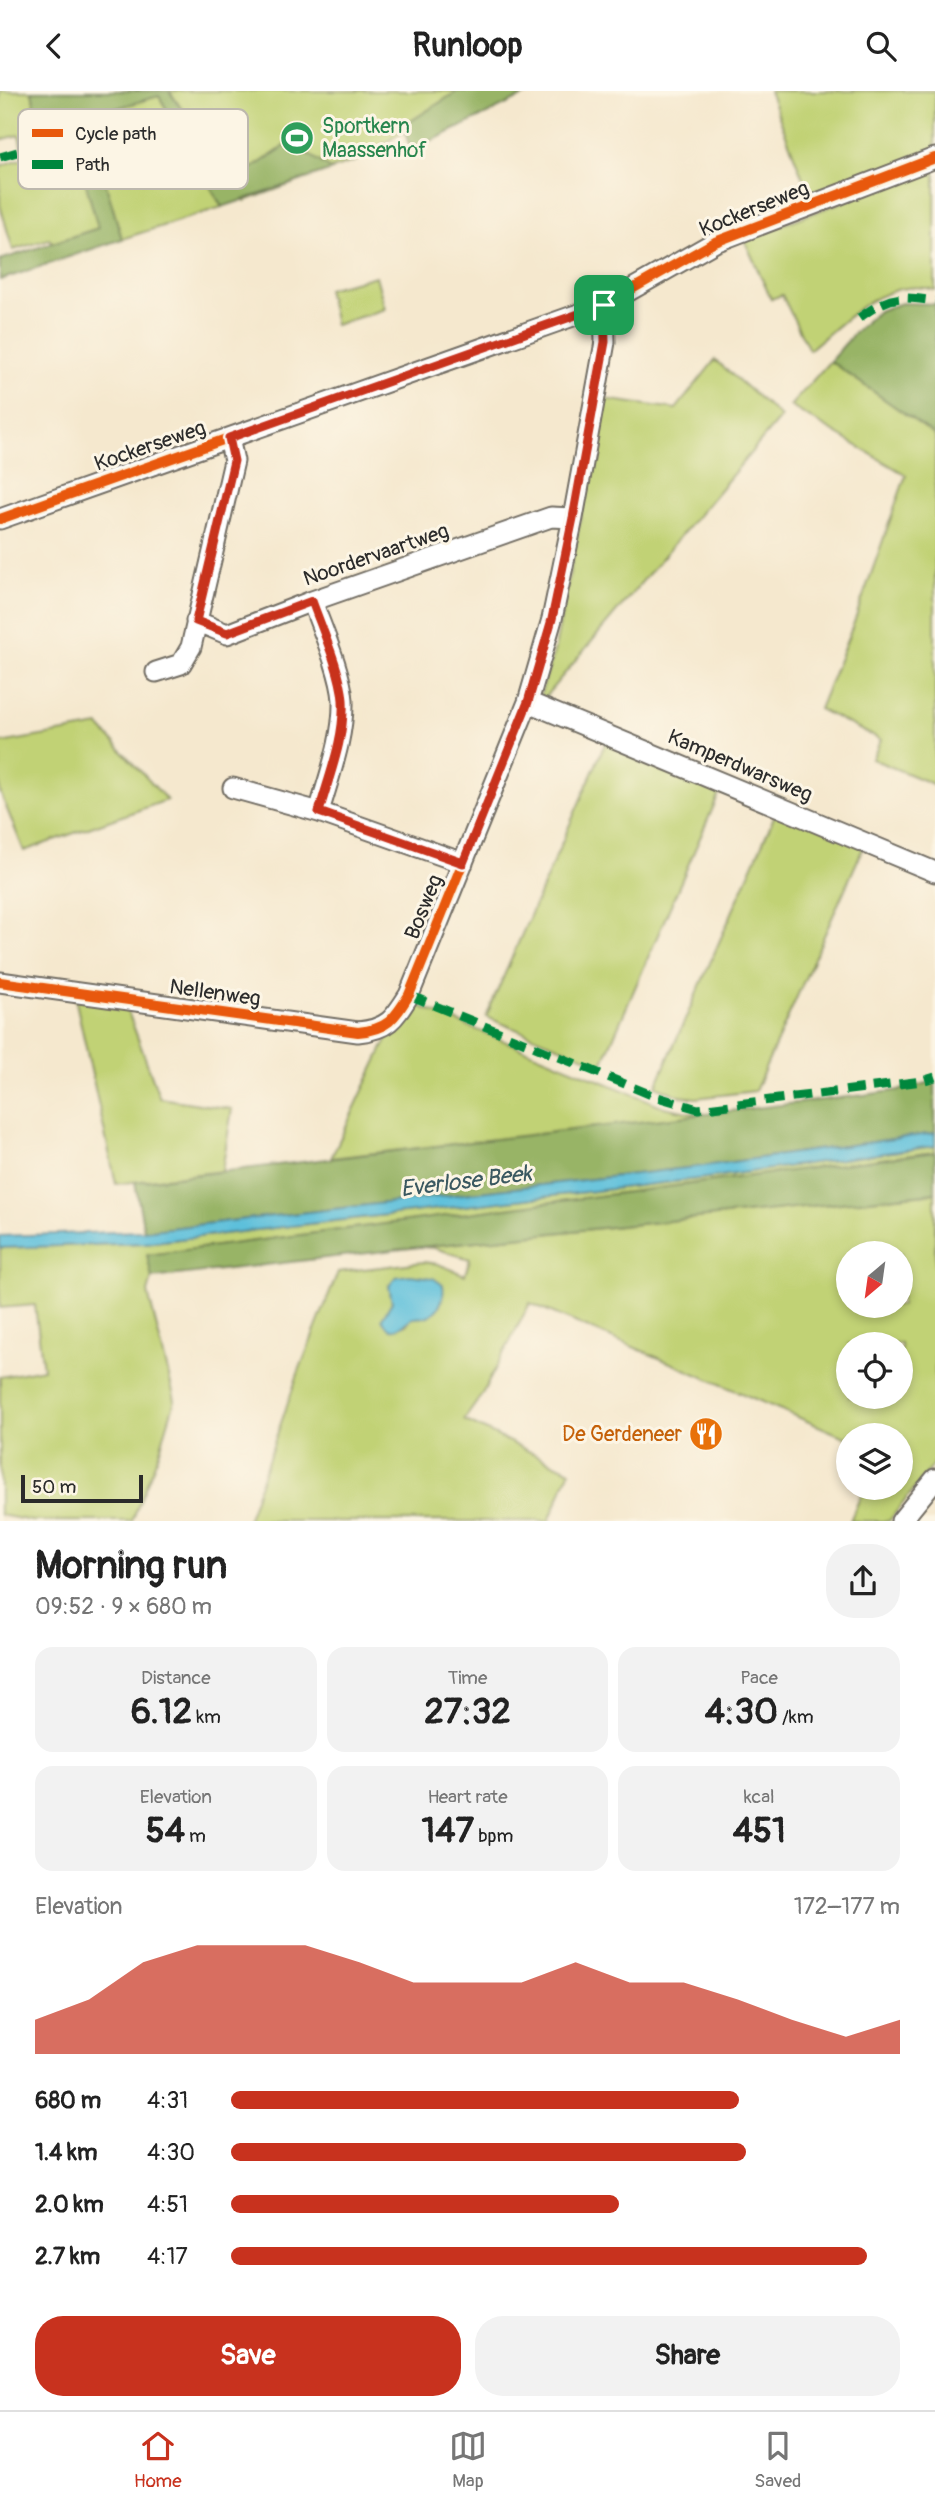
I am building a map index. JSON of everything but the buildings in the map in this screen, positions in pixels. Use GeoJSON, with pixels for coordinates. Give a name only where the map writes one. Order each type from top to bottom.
{"type":"FeatureCollection","features":[{"type":"Feature","properties":{"kind":"street","name":"Kockerseweg"},"geometry":{"type":"LineString","coordinates":[[0,519],[604,305],[715,242],[935,158]]}},
{"type":"Feature","properties":{"kind":"street","name":"Bosweg"},"geometry":{"type":"LineString","coordinates":[[410,995],[528,702],[552,619],[605,342],[604,305]]}},
{"type":"Feature","properties":{"kind":"street"},"geometry":{"type":"LineString","coordinates":[[156,672],[181,664],[191,647],[234,461],[229,438]]}},
{"type":"Feature","properties":{"kind":"street","name":"Noordervaartweg"},"geometry":{"type":"LineString","coordinates":[[196,621],[227,633],[551,517],[573,518]]}},
{"type":"Feature","properties":{"kind":"street"},"geometry":{"type":"LineString","coordinates":[[312,601],[334,663],[343,699],[340,738],[319,812]]}},
{"type":"Feature","properties":{"kind":"street","name":"Kamperdwarsweg"},"geometry":{"type":"LineString","coordinates":[[528,702],[935,872]]}},
{"type":"Feature","properties":{"kind":"street"},"geometry":{"type":"LineString","coordinates":[[233,788],[319,812],[463,863]]}},
{"type":"Feature","properties":{"kind":"street","name":"Nellenweg"},"geometry":{"type":"LineString","coordinates":[[0,982],[358,1032],[377,1030],[396,1016],[410,995]]}},
{"type":"Feature","properties":{"kind":"street"},"geometry":{"type":"LineString","coordinates":[[901,1521],[935,1479]]}},
{"type":"Feature","properties":{"kind":"green space"},"geometry":{"type":"Polygon","coordinates":[[[0,91],[32,91],[35,109],[18,109],[18,135],[0,140],[0,91]]]}},
{"type":"Feature","properties":{"kind":"green space"},"geometry":{"type":"Polygon","coordinates":[[[32,91],[169,91],[181,109],[166,109],[159,96],[114,109],[35,109],[32,91]]]}},
{"type":"Feature","properties":{"kind":"green space","name":"Sportkern Maassenhof"},"geometry":{"type":"Polygon","coordinates":[[[70,91],[466,91],[360,159],[245,201],[237,189],[248,189],[248,109],[182,109],[170,92],[159,96],[166,109],[81,109],[70,91]]]}},
{"type":"Feature","properties":{"kind":"green space"},"geometry":{"type":"Polygon","coordinates":[[[458,91],[534,91],[411,151],[403,126],[458,91]]]}},
{"type":"Feature","properties":{"kind":"green space"},"geometry":{"type":"Polygon","coordinates":[[[769,91],[935,91],[935,153],[811,199],[769,91]]]}},
{"type":"Feature","properties":{"kind":"green space"},"geometry":{"type":"Polygon","coordinates":[[[291,142],[332,170],[222,207],[212,189],[248,189],[248,171],[291,142]]]}},
{"type":"Feature","properties":{"kind":"green space"},"geometry":{"type":"Polygon","coordinates":[[[18,160],[18,189],[88,189],[99,228],[54,243],[49,239],[13,250],[0,205],[0,166],[18,160]]]}},
{"type":"Feature","properties":{"kind":"green space"},"geometry":{"type":"Polygon","coordinates":[[[935,167],[935,290],[917,287],[882,295],[851,315],[809,350],[782,295],[771,299],[744,239],[935,167]]]}},
{"type":"Feature","properties":{"kind":"green space"},"geometry":{"type":"Polygon","coordinates":[[[87,189],[107,189],[122,239],[0,280],[0,260],[98,228],[87,189]]]}},
{"type":"Feature","properties":{"kind":"green space","name":"Sportkern Maassenhof"},"geometry":{"type":"Polygon","coordinates":[[[107,189],[212,189],[222,207],[122,239],[107,189]]]}},
{"type":"Feature","properties":{"kind":"green space"},"geometry":{"type":"Polygon","coordinates":[[[376,276],[385,309],[335,325],[327,289],[376,276]]]}},
{"type":"Feature","properties":{"kind":"green space"},"geometry":{"type":"Polygon","coordinates":[[[902,303],[935,304],[935,435],[830,361],[878,311],[902,303]]]}},
{"type":"Feature","properties":{"kind":"green space"},"geometry":{"type":"Polygon","coordinates":[[[715,360],[781,417],[544,698],[540,696],[555,648],[604,399],[676,409],[715,360]]]}},
{"type":"Feature","properties":{"kind":"green space"},"geometry":{"type":"Polygon","coordinates":[[[830,361],[935,435],[935,785],[872,759],[881,740],[819,709],[852,628],[906,475],[790,406],[830,361]]]}},
{"type":"Feature","properties":{"kind":"green space"},"geometry":{"type":"Polygon","coordinates":[[[99,726],[167,800],[24,851],[0,792],[0,743],[99,726]]]}},
{"type":"Feature","properties":{"kind":"green space"},"geometry":{"type":"Polygon","coordinates":[[[607,739],[722,787],[602,1064],[486,1017],[607,739]]]}},
{"type":"Feature","properties":{"kind":"green space"},"geometry":{"type":"Polygon","coordinates":[[[777,810],[864,846],[755,1091],[696,1098],[680,1096],[656,1086],[777,810]]]}},
{"type":"Feature","properties":{"kind":"green space"},"geometry":{"type":"Polygon","coordinates":[[[74,993],[124,1001],[160,1098],[232,1109],[222,1171],[116,1184],[74,993]]]}},
{"type":"Feature","properties":{"kind":"green space"},"geometry":{"type":"Polygon","coordinates":[[[417,1005],[664,1107],[704,1113],[673,1119],[331,1158],[390,1033],[404,1023],[417,1005]]]}},
{"type":"Feature","properties":{"kind":"green space"},"geometry":{"type":"Polygon","coordinates":[[[935,1081],[935,1133],[704,1166],[144,1231],[135,1182],[864,1095],[935,1081]]]}},
{"type":"Feature","properties":{"kind":"green space"},"geometry":{"type":"Polygon","coordinates":[[[935,1146],[935,1152],[871,1161],[148,1255],[152,1278],[148,1293],[175,1400],[159,1453],[132,1521],[32,1521],[0,1515],[0,1377],[43,1369],[35,1305],[0,1308],[0,1248],[145,1243],[706,1178],[935,1146]]]}},
{"type":"Feature","properties":{"kind":"green space"},"geometry":{"type":"Polygon","coordinates":[[[935,1152],[935,1193],[152,1278],[147,1255],[935,1152]]]}},
{"type":"Feature","properties":{"kind":"green space"},"geometry":{"type":"Polygon","coordinates":[[[935,1193],[935,1462],[913,1490],[913,1423],[836,1423],[836,1433],[530,1303],[481,1396],[464,1420],[570,1471],[549,1521],[247,1521],[299,1371],[338,1272],[424,1262],[438,1264],[465,1275],[470,1259],[434,1248],[420,1247],[935,1193]],[[389,1286],[392,1302],[383,1318],[406,1325],[411,1318],[427,1316],[389,1286]]]}},
{"type":"Feature","properties":{"kind":"green space"},"geometry":{"type":"Polygon","coordinates":[[[859,1500],[905,1500],[889,1521],[850,1521],[859,1500]]]}},
{"type":"Feature","properties":{"kind":"water"},"geometry":{"type":"Polygon","coordinates":[[[935,1133],[935,1146],[706,1178],[145,1243],[0,1248],[0,1236],[144,1231],[704,1166],[935,1133]]]}},
{"type":"Feature","properties":{"kind":"water"},"geometry":{"type":"Polygon","coordinates":[[[410,1275],[433,1278],[443,1285],[442,1300],[430,1315],[413,1318],[398,1328],[390,1329],[382,1318],[392,1302],[389,1286],[396,1277],[410,1275]]]}},
{"type":"Feature","properties":{"kind":"marked path"},"geometry":{"type":"LineString","coordinates":[[0,157],[18,152]]}},
{"type":"Feature","properties":{"kind":"marked path"},"geometry":{"type":"LineString","coordinates":[[859,318],[879,305],[895,299],[935,301]]}},
{"type":"Feature","properties":{"kind":"marked path"},"geometry":{"type":"LineString","coordinates":[[409,995],[654,1096],[698,1109],[922,1081],[935,1077]]}},
{"type":"Feature","properties":{"kind":"cycle path"},"geometry":{"type":"LineString","coordinates":[[0,519],[604,305],[715,242],[935,158]]}},
{"type":"Feature","properties":{"kind":"cycle path"},"geometry":{"type":"LineString","coordinates":[[0,982],[358,1032],[377,1028],[394,1016],[409,995],[528,702],[552,619],[573,518],[605,342],[604,305]]}},
{"type":"Feature","properties":{"kind":"place","name":"Sportkern Maassenhof"},"geometry":{"type":"Point","coordinates":[297,138]}},
{"type":"Feature","properties":{"kind":"place","name":"De Gerdeneer"},"geometry":{"type":"Point","coordinates":[706,1434]}},
{"type":"Feature","properties":{"kind":"route"},"geometry":{"type":"LineString","coordinates":[[604,305],[605,342],[552,619],[528,702],[463,863],[319,812],[340,738],[343,699],[334,663],[312,601],[227,633],[196,621],[234,461],[229,438],[604,305]]}},
{"type":"Feature","properties":{"kind":"water label","name":"Everlose Beek"},"geometry":{"type":"Point","coordinates":[466,1181]}}]}
